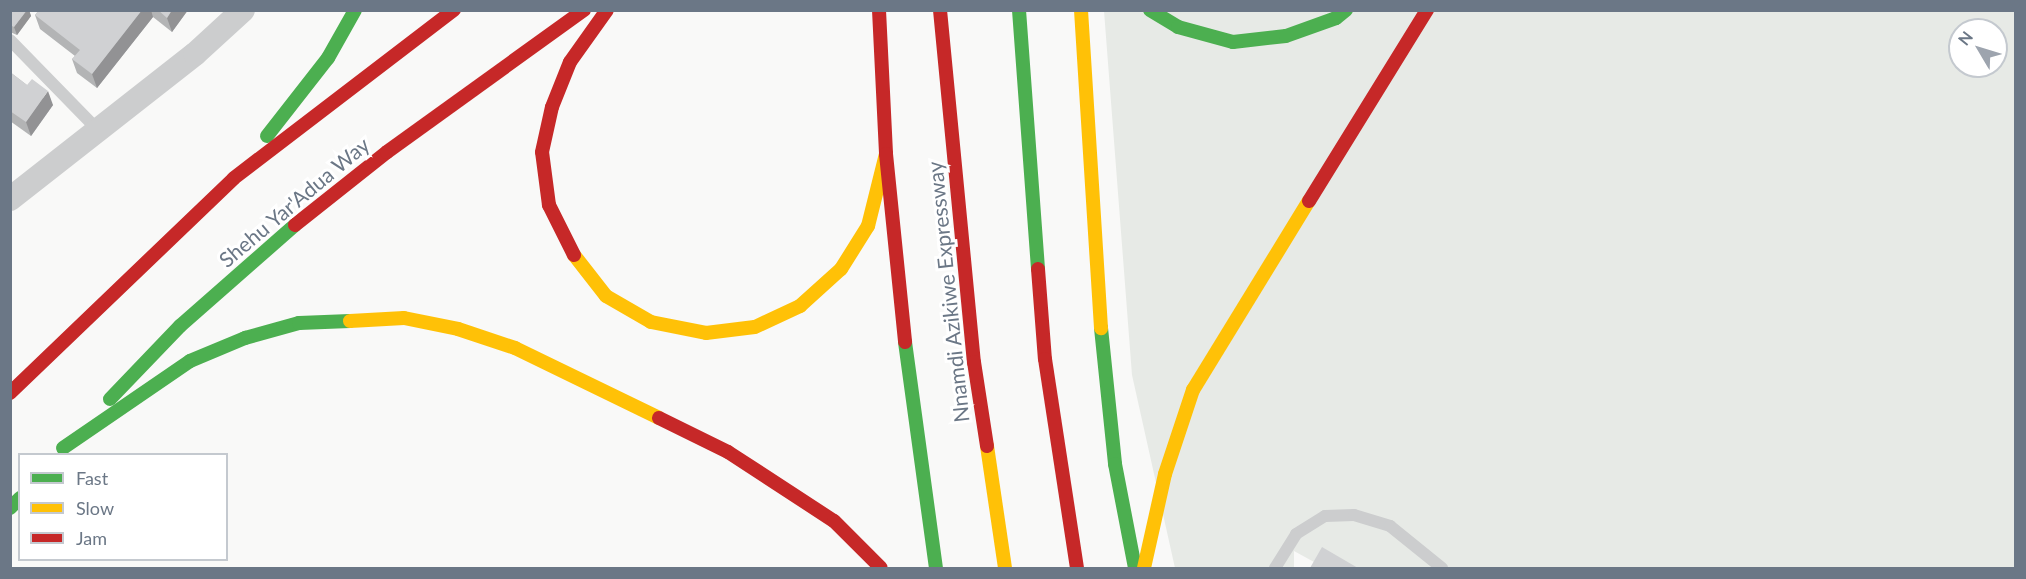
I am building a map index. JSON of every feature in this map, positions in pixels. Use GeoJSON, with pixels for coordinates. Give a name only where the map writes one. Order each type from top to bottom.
{"type":"FeatureCollection","features":[{"type":"Feature","properties":{"kind":"highway"},"geometry":{"type":"LineString","coordinates":[[234,178],[328,58],[355,10]]}},
{"type":"Feature","properties":{"kind":"highway"},"geometry":{"type":"LineString","coordinates":[[10,393],[234,178],[454,10]]}},
{"type":"Feature","properties":{"kind":"highway","name":"Shehu Yar'Adua Way"},"geometry":{"type":"LineString","coordinates":[[60,451],[180,326],[283,235],[387,152],[584,10]]}},
{"type":"Feature","properties":{"kind":"highway"},"geometry":{"type":"LineString","coordinates":[[607,10],[570,62],[552,107],[542,152],[549,205],[570,250],[606,296],[651,322],[706,333],[755,327],[800,306],[841,269],[868,226],[886,154]]}},
{"type":"Feature","properties":{"kind":"highway"},"geometry":{"type":"LineString","coordinates":[[879,10],[886,154],[911,395],[936,568]]}},
{"type":"Feature","properties":{"kind":"highway","name":"Nnamdi Azikiwe Expressway"},"geometry":{"type":"LineString","coordinates":[[940,10],[974,362],[1005,568]]}},
{"type":"Feature","properties":{"kind":"highway"},"geometry":{"type":"LineString","coordinates":[[1019,10],[1045,358],[1077,568]]}},
{"type":"Feature","properties":{"kind":"highway"},"geometry":{"type":"LineString","coordinates":[[1081,10],[1096,280],[1115,464],[1136,568]]}},
{"type":"Feature","properties":{"kind":"highway"},"geometry":{"type":"LineString","coordinates":[[1150,10],[1178,27],[1233,42],[1286,36],[1336,18],[1346,10]]}},
{"type":"Feature","properties":{"kind":"highway"},"geometry":{"type":"LineString","coordinates":[[1143,568],[1165,474],[1193,390],[1428,10]]}},
{"type":"Feature","properties":{"kind":"highway"},"geometry":{"type":"LineString","coordinates":[[60,451],[190,362],[244,338],[299,323],[405,318],[458,329],[515,348],[728,452],[834,521],[881,568]]}},
{"type":"Feature","properties":{"kind":"street"},"geometry":{"type":"LineString","coordinates":[[10,200],[96,128],[195,54],[243,10]]}},
{"type":"Feature","properties":{"kind":"lane"},"geometry":{"type":"LineString","coordinates":[[10,40],[96,128]]}},
{"type":"Feature","properties":{"kind":"lane"},"geometry":{"type":"LineString","coordinates":[[1275,568],[1296,534],[1324,516],[1354,515],[1390,526],[1442,568]]}},
{"type":"Feature","properties":{"kind":"shaded area"},"geometry":{"type":"Polygon","coordinates":[[[1104,11],[2015,11],[2015,568],[1325,568],[1294,551],[1294,568],[1175,568],[1132,375],[1104,11]]]}},
{"type":"Feature","properties":{"kind":"building"},"geometry":{"type":"Polygon","coordinates":[[[10,10],[27,10],[14,27],[10,25],[10,10]]]}},
{"type":"Feature","properties":{"kind":"building"},"geometry":{"type":"Polygon","coordinates":[[[39,10],[142,10],[92,74],[72,59],[80,50],[35,15],[39,10]]]}},
{"type":"Feature","properties":{"kind":"building"},"geometry":{"type":"Polygon","coordinates":[[[158,10],[172,10],[167,18],[158,10]]]}},
{"type":"Feature","properties":{"kind":"building"},"geometry":{"type":"Polygon","coordinates":[[[10,72],[27,85],[32,79],[48,91],[26,122],[10,111],[10,72]]]}},
{"type":"Feature","properties":{"kind":"building"},"geometry":{"type":"Polygon","coordinates":[[[1322,547],[1358,568],[1310,568],[1322,547]]]}},
{"type":"Feature","properties":{"kind":"traffic: fast"},"geometry":{"type":"LineString","coordinates":[[267,136],[328,58],[355,10]]}},
{"type":"Feature","properties":{"kind":"traffic: fast"},"geometry":{"type":"LineString","coordinates":[[1019,10],[1038,269]]}},
{"type":"Feature","properties":{"kind":"traffic: fast"},"geometry":{"type":"LineString","coordinates":[[1150,10],[1178,27],[1233,42],[1286,36],[1336,18],[1346,10]]}},
{"type":"Feature","properties":{"kind":"traffic: fast"},"geometry":{"type":"LineString","coordinates":[[110,399],[180,326],[295,225]]}},
{"type":"Feature","properties":{"kind":"traffic: fast"},"geometry":{"type":"LineString","coordinates":[[63,448],[190,361],[245,338],[299,323],[350,321]]}},
{"type":"Feature","properties":{"kind":"traffic: fast"},"geometry":{"type":"LineString","coordinates":[[1101,328],[1115,464],[1135,568]]}},
{"type":"Feature","properties":{"kind":"traffic: fast"},"geometry":{"type":"LineString","coordinates":[[905,342],[936,568]]}},
{"type":"Feature","properties":{"kind":"traffic: fast"},"geometry":{"type":"LineString","coordinates":[[10,508],[18,500]]}},
{"type":"Feature","properties":{"kind":"traffic: slow"},"geometry":{"type":"LineString","coordinates":[[1081,10],[1101,328]]}},
{"type":"Feature","properties":{"kind":"traffic: slow"},"geometry":{"type":"LineString","coordinates":[[574,255],[606,296],[651,322],[706,333],[755,327],[800,306],[841,269],[868,226],[886,154]]}},
{"type":"Feature","properties":{"kind":"traffic: slow"},"geometry":{"type":"LineString","coordinates":[[1144,568],[1165,474],[1193,390],[1309,201]]}},
{"type":"Feature","properties":{"kind":"traffic: slow"},"geometry":{"type":"LineString","coordinates":[[350,321],[404,318],[458,329],[515,348],[659,418]]}},
{"type":"Feature","properties":{"kind":"traffic: slow"},"geometry":{"type":"LineString","coordinates":[[987,446],[1005,568]]}},
{"type":"Feature","properties":{"kind":"traffic: jam"},"geometry":{"type":"LineString","coordinates":[[10,393],[234,178],[454,10]]}},
{"type":"Feature","properties":{"kind":"traffic: jam"},"geometry":{"type":"LineString","coordinates":[[295,225],[387,152],[584,10]]}},
{"type":"Feature","properties":{"kind":"traffic: jam"},"geometry":{"type":"LineString","coordinates":[[574,255],[549,205],[542,152],[552,107],[570,62],[607,10]]}},
{"type":"Feature","properties":{"kind":"traffic: jam"},"geometry":{"type":"LineString","coordinates":[[879,10],[886,154],[905,342]]}},
{"type":"Feature","properties":{"kind":"traffic: jam"},"geometry":{"type":"LineString","coordinates":[[940,10],[974,362],[987,446]]}},
{"type":"Feature","properties":{"kind":"traffic: jam"},"geometry":{"type":"LineString","coordinates":[[1309,201],[1427,10]]}},
{"type":"Feature","properties":{"kind":"traffic: jam"},"geometry":{"type":"LineString","coordinates":[[1038,269],[1045,359],[1077,568]]}},
{"type":"Feature","properties":{"kind":"traffic: jam"},"geometry":{"type":"LineString","coordinates":[[659,418],[728,452],[834,521],[881,568]]}}]}
